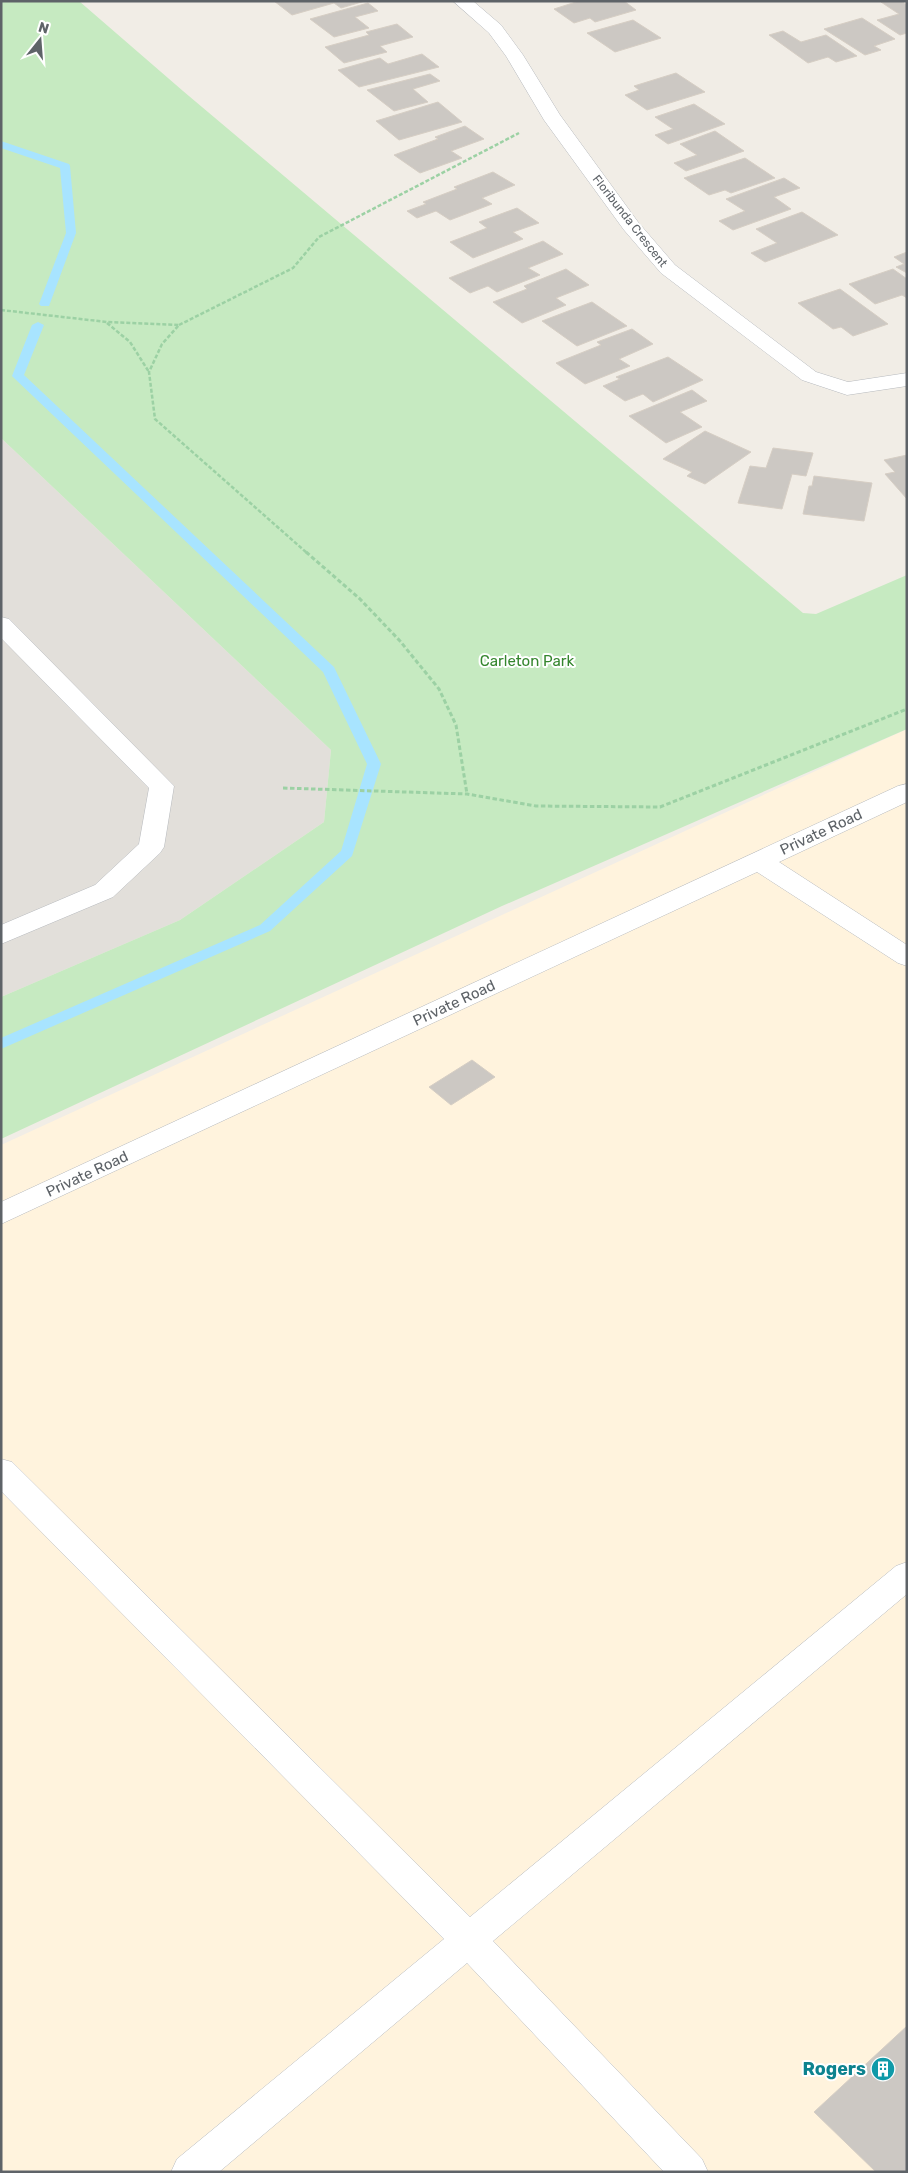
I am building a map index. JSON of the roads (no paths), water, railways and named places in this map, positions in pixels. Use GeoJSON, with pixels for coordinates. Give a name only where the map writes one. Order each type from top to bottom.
{"type":"FeatureCollection","features":[{"type":"Feature","properties":{"kind":"street","name":"Floribunda Crescent"},"geometry":{"type":"LineString","coordinates":[[462,1],[495,29],[514,55],[551,116],[631,226],[668,269],[809,376],[847,389],[898,382],[907,378]]}},
{"type":"Feature","properties":{"kind":"street"},"geometry":{"type":"LineString","coordinates":[[1,624],[162,786],[151,847],[104,891],[1,935]]}},
{"type":"Feature","properties":{"kind":"street","name":"Private Road"},"geometry":{"type":"LineString","coordinates":[[1,1214],[907,792]]}},
{"type":"Feature","properties":{"kind":"street"},"geometry":{"type":"LineString","coordinates":[[759,861],[907,957]]}},
{"type":"Feature","properties":{"kind":"street"},"geometry":{"type":"LineString","coordinates":[[1,1471],[469,1940],[689,2172]]}},
{"type":"Feature","properties":{"kind":"street"},"geometry":{"type":"LineString","coordinates":[[190,2172],[907,1575]]}},
{"type":"Feature","properties":{"kind":"waterway"},"geometry":{"type":"LineString","coordinates":[[1,144],[65,166],[71,233],[45,304]]}},
{"type":"Feature","properties":{"kind":"waterway"},"geometry":{"type":"LineString","coordinates":[[1,1044],[265,928],[347,853],[374,764],[329,670],[18,376],[38,325]]}},
{"type":"Feature","properties":{"kind":"place","name":"Rogers"},"geometry":{"type":"Point","coordinates":[883,2069]}},
{"type":"Feature","properties":{"kind":"park label","name":"Carleton Park"},"geometry":{"type":"Point","coordinates":[527,661]}}]}
